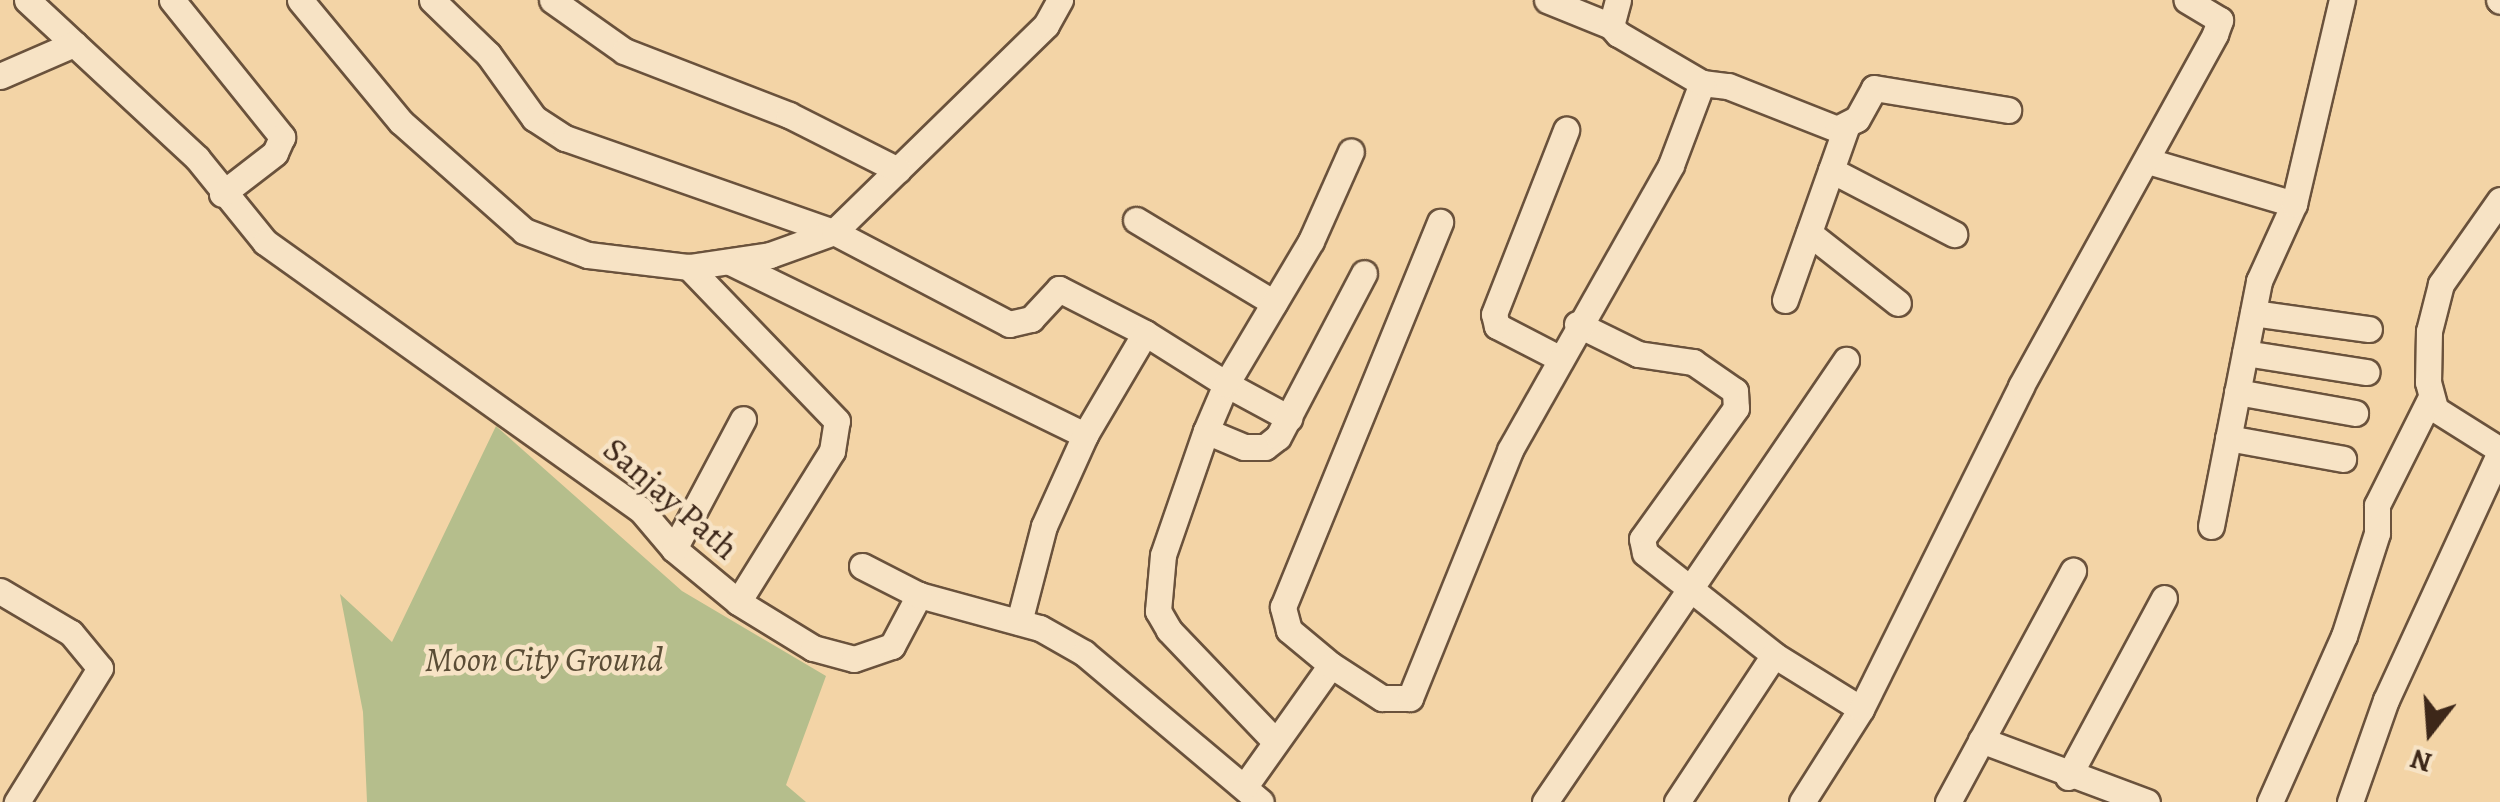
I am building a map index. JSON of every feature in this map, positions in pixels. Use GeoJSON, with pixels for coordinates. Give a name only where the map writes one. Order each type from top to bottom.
{"type":"FeatureCollection","features":[{"type":"Feature","properties":{"kind":"street","name":"Sanjay Path"},"geometry":{"type":"LineString","coordinates":[[28,0],[184,146],[265,242],[613,488],[674,549],[738,602],[813,648],[854,659],[892,646],[920,595]]}},
{"type":"Feature","properties":{"kind":"street"},"geometry":{"type":"LineString","coordinates":[[172,0],[282,137],[276,153],[222,194]]}},
{"type":"Feature","properties":{"kind":"street"},"geometry":{"type":"LineString","coordinates":[[300,0],[401,122],[524,230],[588,255],[689,267],[770,255],[834,232],[1046,25],[1060,0]]}},
{"type":"Feature","properties":{"kind":"street"},"geometry":{"type":"LineString","coordinates":[[432,0],[488,54],[534,118],[565,138],[834,232],[1009,324],[1031,319],[1059,289],[1145,333],[1289,418]]}},
{"type":"Feature","properties":{"kind":"street"},"geometry":{"type":"LineString","coordinates":[[552,0],[598,37],[638,58],[788,115],[898,170]]}},
{"type":"Feature","properties":{"kind":"street"},"geometry":{"type":"LineString","coordinates":[[1547,0],[1612,26],[1702,82],[1728,86],[1828,128],[1846,128]]}},
{"type":"Feature","properties":{"kind":"street"},"geometry":{"type":"LineString","coordinates":[[1612,26],[1618,0]]}},
{"type":"Feature","properties":{"kind":"street"},"geometry":{"type":"LineString","coordinates":[[1802,802],[1861,709],[2021,386],[2148,162],[2225,10],[2187,0]]}},
{"type":"Feature","properties":{"kind":"street"},"geometry":{"type":"LineString","coordinates":[[2211,526],[2268,252],[2294,204],[2342,0]]}},
{"type":"Feature","properties":{"kind":"street"},"geometry":{"type":"LineString","coordinates":[[0,76],[74,44]]}},
{"type":"Feature","properties":{"kind":"street"},"geometry":{"type":"LineString","coordinates":[[1440,222],[1283,606],[1288,630],[1331,665],[1382,698],[1410,698],[1510,450],[1577,324],[1671,165],[1702,82]]}},
{"type":"Feature","properties":{"kind":"street"},"geometry":{"type":"LineString","coordinates":[[1786,300],[1846,128],[1874,88],[2008,110]]}},
{"type":"Feature","properties":{"kind":"street"},"geometry":{"type":"LineString","coordinates":[[1558,358],[1496,326],[1494,314],[1566,130]]}},
{"type":"Feature","properties":{"kind":"street"},"geometry":{"type":"LineString","coordinates":[[1273,738],[1158,611],[1163,555],[1226,384],[1274,303],[1351,152]]}},
{"type":"Feature","properties":{"kind":"street"},"geometry":{"type":"LineString","coordinates":[[2148,162],[2294,204]]}},
{"type":"Feature","properties":{"kind":"street"},"geometry":{"type":"LineString","coordinates":[[1831,170],[1954,234]]}},
{"type":"Feature","properties":{"kind":"street"},"geometry":{"type":"LineString","coordinates":[[2270,802],[2344,636],[2376,533],[2376,505],[2430,399],[2433,306],[2500,200]]}},
{"type":"Feature","properties":{"kind":"street"},"geometry":{"type":"LineString","coordinates":[[1136,220],[1274,303]]}},
{"type":"Feature","properties":{"kind":"street"},"geometry":{"type":"LineString","coordinates":[[1809,233],[1898,304]]}},
{"type":"Feature","properties":{"kind":"street"},"geometry":{"type":"LineString","coordinates":[[728,262],[1085,435]]}},
{"type":"Feature","properties":{"kind":"street"},"geometry":{"type":"LineString","coordinates":[[689,267],[837,422],[832,451],[738,602]]}},
{"type":"Feature","properties":{"kind":"street"},"geometry":{"type":"LineString","coordinates":[[1206,431],[1265,447],[1289,418],[1364,273]]}},
{"type":"Feature","properties":{"kind":"street"},"geometry":{"type":"LineString","coordinates":[[2253,313],[2369,329]]}},
{"type":"Feature","properties":{"kind":"street"},"geometry":{"type":"LineString","coordinates":[[1577,324],[1638,354],[1693,362],[1738,399],[1642,539],[1644,553],[1774,656],[1861,709]]}},
{"type":"Feature","properties":{"kind":"street"},"geometry":{"type":"LineString","coordinates":[[1018,622],[1044,526],[1085,435],[1145,333]]}},
{"type":"Feature","properties":{"kind":"street"},"geometry":{"type":"LineString","coordinates":[[2245,353],[2367,372]]}},
{"type":"Feature","properties":{"kind":"street"},"geometry":{"type":"LineString","coordinates":[[1557,798],[1846,360]]}},
{"type":"Feature","properties":{"kind":"street"},"geometry":{"type":"LineString","coordinates":[[2238,392],[2355,413]]}},
{"type":"Feature","properties":{"kind":"street"},"geometry":{"type":"LineString","coordinates":[[2350,802],[2386,700],[2500,451],[2446,418],[2430,399]]}},
{"type":"Feature","properties":{"kind":"street"},"geometry":{"type":"LineString","coordinates":[[674,549],[743,419]]}},
{"type":"Feature","properties":{"kind":"street"},"geometry":{"type":"LineString","coordinates":[[2228,438],[2343,459]]}},
{"type":"Feature","properties":{"kind":"street"},"geometry":{"type":"LineString","coordinates":[[862,566],[920,595],[1018,622],[1084,653],[1253,794],[1273,738],[1331,665]]}},
{"type":"Feature","properties":{"kind":"street"},"geometry":{"type":"LineString","coordinates":[[1948,802],[2073,571]]}},
{"type":"Feature","properties":{"kind":"street"},"geometry":{"type":"LineString","coordinates":[[0,591],[71,633],[100,668],[17,802]]}},
{"type":"Feature","properties":{"kind":"street"},"geometry":{"type":"LineString","coordinates":[[2068,777],[2164,598]]}},
{"type":"Feature","properties":{"kind":"street"},"geometry":{"type":"LineString","coordinates":[[1677,802],[1774,656]]}},
{"type":"Feature","properties":{"kind":"street"},"geometry":{"type":"LineString","coordinates":[[1981,740],[2068,777],[2147,802]]}},
{"type":"Feature","properties":{"kind":"green space","name":"Moon City Ground"},"geometry":{"type":"Polygon","coordinates":[[[496,426],[682,591],[826,676],[786,785],[806,802],[367,802],[363,712],[340,594],[392,642],[496,426]]]}}]}
